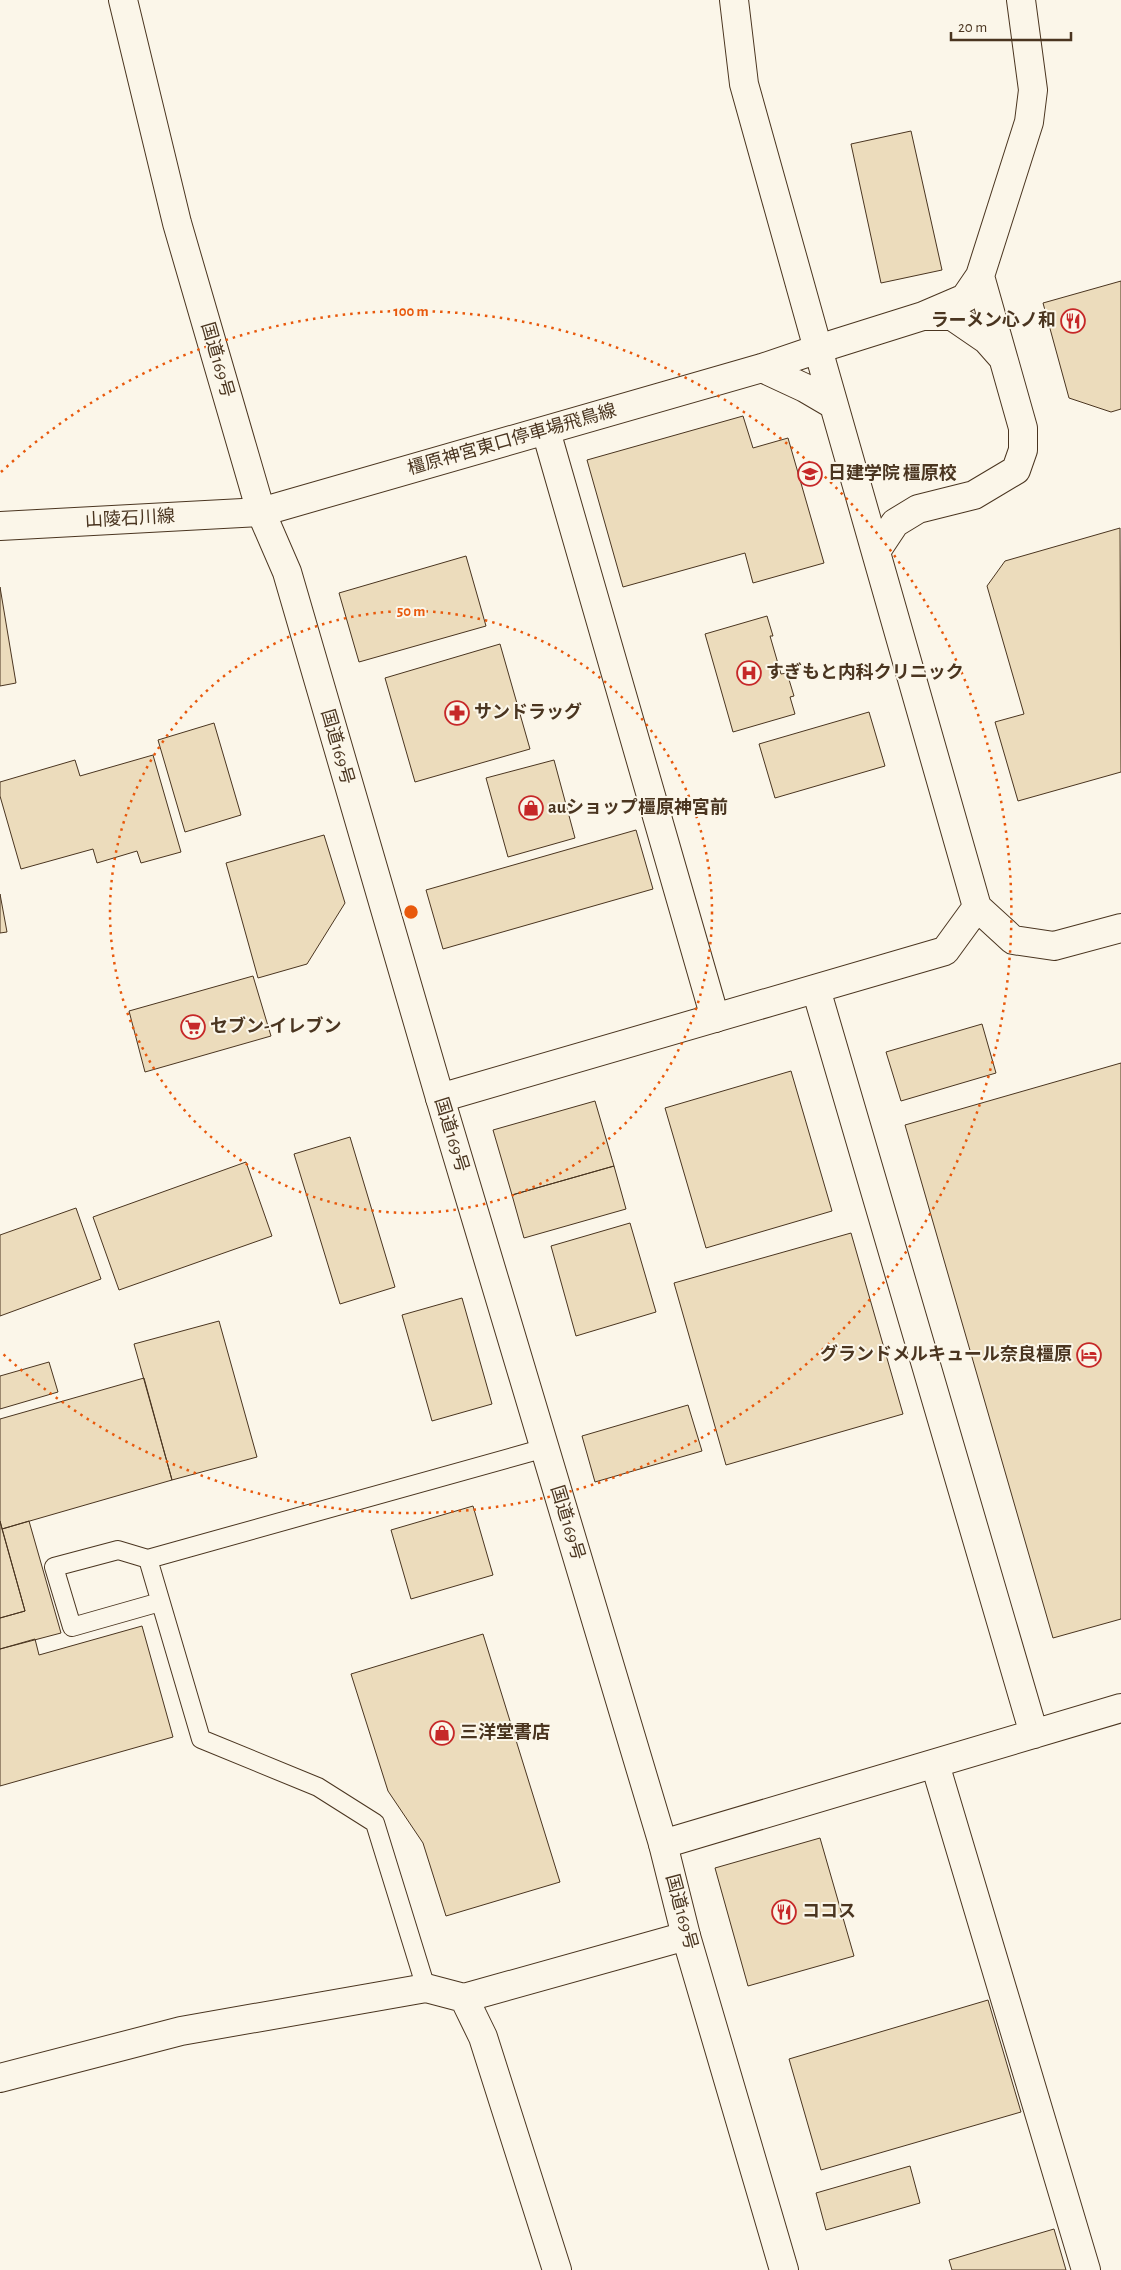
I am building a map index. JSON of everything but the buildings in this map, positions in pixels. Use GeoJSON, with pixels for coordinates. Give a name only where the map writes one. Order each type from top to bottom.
{"type":"FeatureCollection","features":[{"type":"Feature","properties":{"kind":"main road","name":"国道169号"},"geometry":{"type":"LineString","coordinates":[[123,0],[177,223],[261,512],[287,572],[440,1098],[663,1844],[686,1936],[784,2270]]}},
{"type":"Feature","properties":{"kind":"main road"},"geometry":{"type":"LineString","coordinates":[[734,0],[744,84],[977,907],[1013,940],[1054,946],[1121,928]]}},
{"type":"Feature","properties":{"kind":"main road"},"geometry":{"type":"LineString","coordinates":[[923,316],[965,298],[980,276],[1029,122],[1034,90],[1021,0]]}},
{"type":"Feature","properties":{"kind":"main road"},"geometry":{"type":"LineString","coordinates":[[877,550],[895,523],[918,509],[974,495],[1016,470],[1023,450],[1023,428],[980,276]]}},
{"type":"Feature","properties":{"kind":"main road","name":"橿原神宮東口停車場飛鳥線"},"geometry":{"type":"LineString","coordinates":[[261,512],[762,368],[923,316]]}},
{"type":"Feature","properties":{"kind":"main road"},"geometry":{"type":"LineString","coordinates":[[923,316],[952,316],[987,340],[1002,357]]}},
{"type":"Feature","properties":{"kind":"main road"},"geometry":{"type":"LineString","coordinates":[[762,368],[806,388],[834,405]]}},
{"type":"Feature","properties":{"kind":"main road"},"geometry":{"type":"LineString","coordinates":[[546,431],[715,1018]]}},
{"type":"Feature","properties":{"kind":"main road","name":"山陵石川線"},"geometry":{"type":"LineString","coordinates":[[0,526],[261,512]]}},
{"type":"Feature","properties":{"kind":"main road"},"geometry":{"type":"LineString","coordinates":[[440,1098],[945,951],[977,907]]}},
{"type":"Feature","properties":{"kind":"main road"},"geometry":{"type":"LineString","coordinates":[[816,989],[1034,1734]]}},
{"type":"Feature","properties":{"kind":"main road"},"geometry":{"type":"LineString","coordinates":[[663,1844],[1121,1708]]}},
{"type":"Feature","properties":{"kind":"main road"},"geometry":{"type":"LineString","coordinates":[[934,1764],[1086,2270]]}},
{"type":"Feature","properties":{"kind":"main road"},"geometry":{"type":"LineString","coordinates":[[0,2078],[181,2031],[426,1988],[464,1998],[686,1936]]}},
{"type":"Feature","properties":{"kind":"main road"},"geometry":{"type":"LineString","coordinates":[[464,1998],[484,2037],[557,2270]]}},
{"type":"Feature","properties":{"kind":"lane"},"geometry":{"type":"LineString","coordinates":[[160,1602],[72,1627],[54,1566],[118,1550],[148,1559],[544,1448]]}},
{"type":"Feature","properties":{"kind":"lane"},"geometry":{"type":"LineString","coordinates":[[148,1559],[201,1740],[318,1787],[375,1824],[426,1988]]}},
{"type":"Feature","properties":{"kind":"place","name":"ラーメン心ノ和"},"geometry":{"type":"Point","coordinates":[1073,321]}},
{"type":"Feature","properties":{"kind":"place","name":"日建学院 橿原校"},"geometry":{"type":"Point","coordinates":[810,474]}},
{"type":"Feature","properties":{"kind":"place","name":"すぎもと内科クリニック"},"geometry":{"type":"Point","coordinates":[749,673]}},
{"type":"Feature","properties":{"kind":"place","name":"サンドラッグ"},"geometry":{"type":"Point","coordinates":[457,713]}},
{"type":"Feature","properties":{"kind":"place","name":"auショップ橿原神宮前"},"geometry":{"type":"Point","coordinates":[531,808]}},
{"type":"Feature","properties":{"kind":"place","name":"セブン-イレブン"},"geometry":{"type":"Point","coordinates":[193,1027]}},
{"type":"Feature","properties":{"kind":"place","name":"グランドメルキュール奈良橿原"},"geometry":{"type":"Point","coordinates":[1089,1355]}},
{"type":"Feature","properties":{"kind":"place","name":"三洋堂書店"},"geometry":{"type":"Point","coordinates":[442,1733]}},
{"type":"Feature","properties":{"kind":"place","name":"ココス"},"geometry":{"type":"Point","coordinates":[784,1912]}}]}
